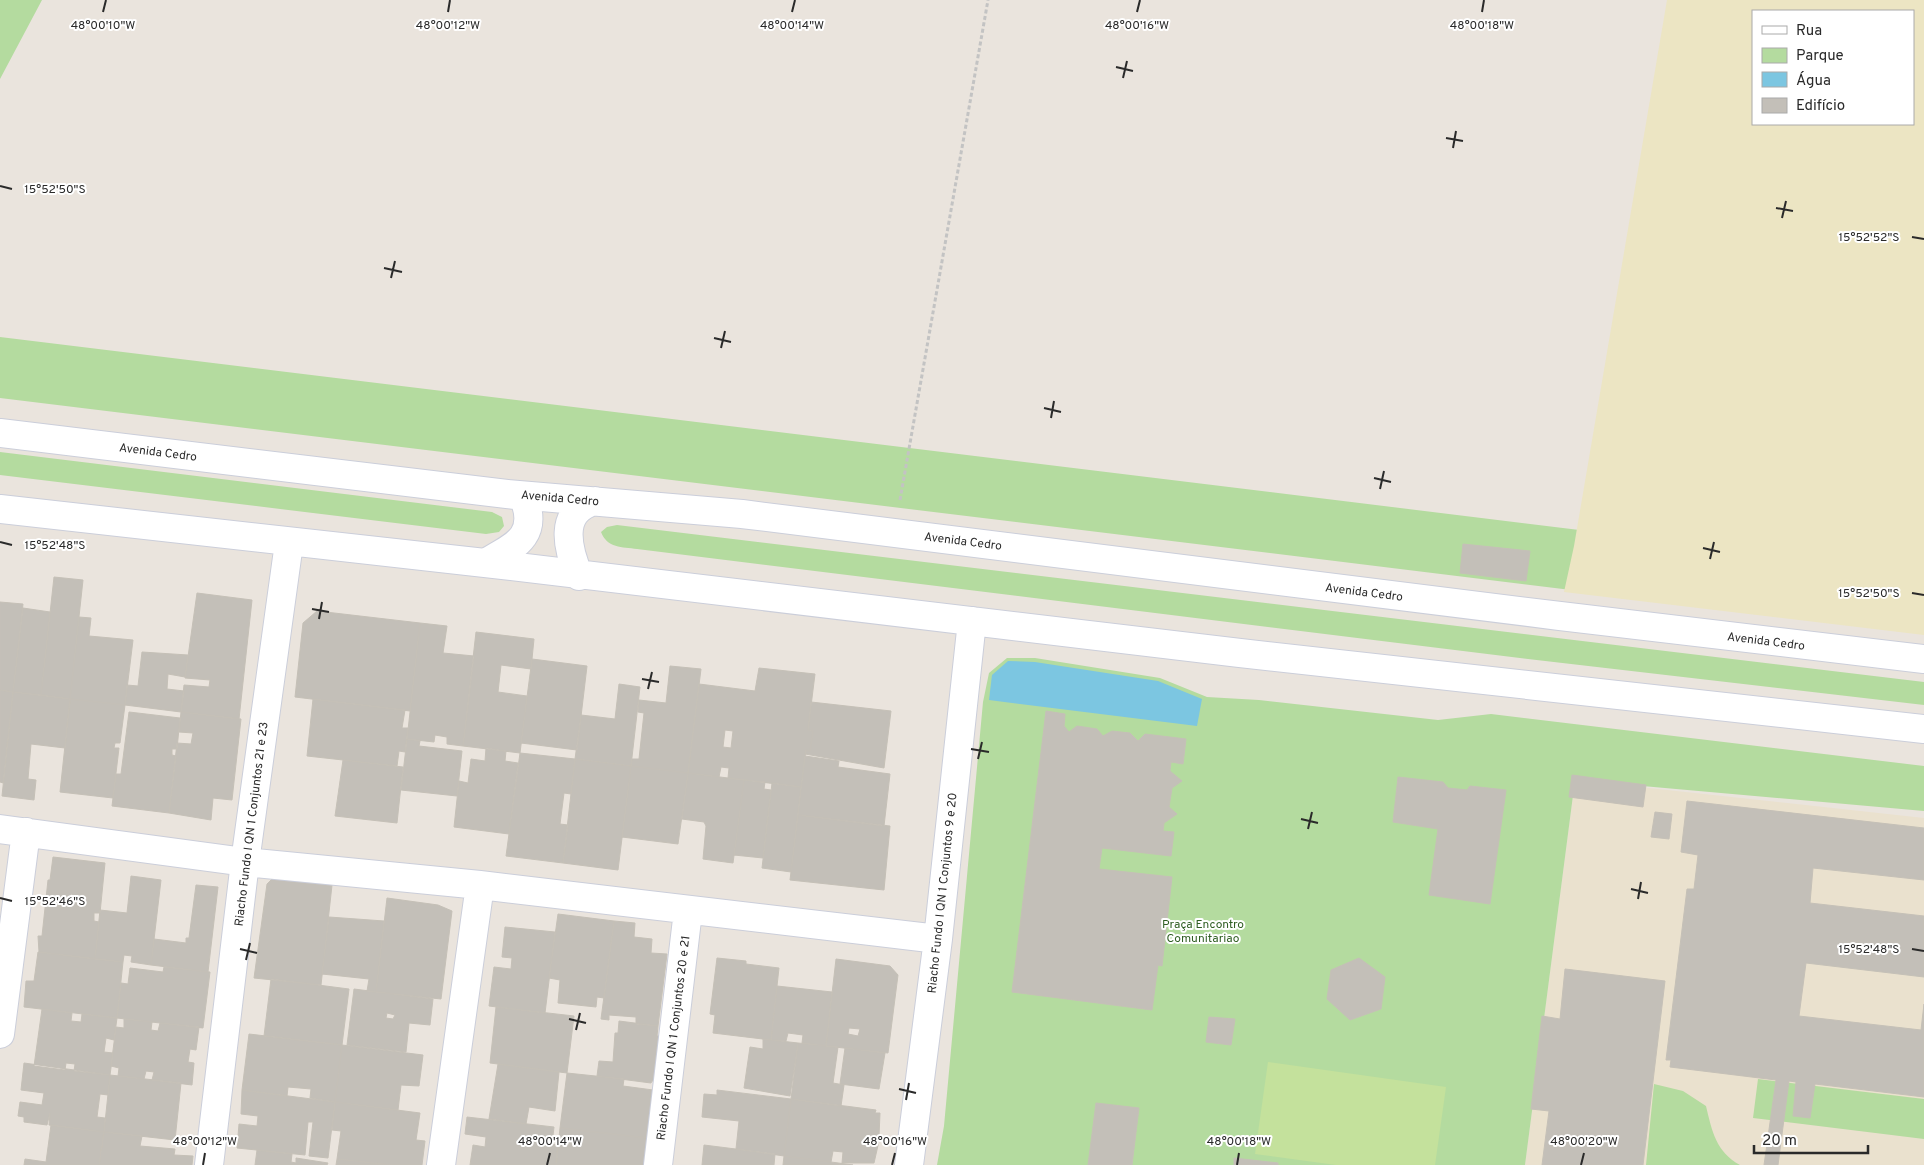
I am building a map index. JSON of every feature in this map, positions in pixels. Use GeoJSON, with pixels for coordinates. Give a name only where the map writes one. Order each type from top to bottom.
{"type":"FeatureCollection","features":[{"type":"Feature","properties":{"kind":"street","name":"Avenida Cedro"},"geometry":{"type":"LineString","coordinates":[[0,433],[507,494],[752,515],[1550,615],[1924,659]]}},
{"type":"Feature","properties":{"kind":"street"},"geometry":{"type":"LineString","coordinates":[[486,564],[516,547],[527,529],[528,510],[523,496],[507,494]]}},
{"type":"Feature","properties":{"kind":"street"},"geometry":{"type":"LineString","coordinates":[[580,576],[569,552],[568,537],[574,514],[581,505],[595,501]]}},
{"type":"Feature","properties":{"kind":"street"},"geometry":{"type":"LineString","coordinates":[[0,509],[972,622],[1924,729]]}},
{"type":"Feature","properties":{"kind":"street","name":"Riacho Fundo I QN 1 Conjuntos 21 e 23"},"geometry":{"type":"LineString","coordinates":[[209,1165],[245,862],[289,543]]}},
{"type":"Feature","properties":{"kind":"street","name":"Riacho Fundo I QN 1 Conjuntos 9 e 20"},"geometry":{"type":"LineString","coordinates":[[909,1165],[938,939],[972,622]]}},
{"type":"Feature","properties":{"kind":"street"},"geometry":{"type":"LineString","coordinates":[[0,1034],[13,830],[245,862],[480,885],[938,939]]}},
{"type":"Feature","properties":{"kind":"street"},"geometry":{"type":"LineString","coordinates":[[442,1165],[480,885]]}},
{"type":"Feature","properties":{"kind":"street","name":"Riacho Fundo I QN 1 Conjuntos 20 e 21"},"geometry":{"type":"LineString","coordinates":[[658,1165],[688,911]]}},
{"type":"Feature","properties":{"kind":"path"},"geometry":{"type":"LineString","coordinates":[[900,502],[988,0]]}},
{"type":"Feature","properties":{"kind":"shaded area"},"geometry":{"type":"Polygon","coordinates":[[[1575,780],[1924,818],[1924,1165],[1525,1165],[1575,780]]]}},
{"type":"Feature","properties":{"kind":"green space"},"geometry":{"type":"Polygon","coordinates":[[[0,0],[42,0],[0,79],[0,0]]]}},
{"type":"Feature","properties":{"kind":"green space"},"geometry":{"type":"Polygon","coordinates":[[[0,337],[1924,572],[1924,633],[0,398],[0,337]]]}},
{"type":"Feature","properties":{"kind":"green space"},"geometry":{"type":"Polygon","coordinates":[[[0,452],[492,512],[502,517],[504,526],[499,532],[486,534],[0,475],[0,452]]]}},
{"type":"Feature","properties":{"kind":"green space"},"geometry":{"type":"Polygon","coordinates":[[[617,525],[1924,682],[1924,705],[1528,659],[626,548],[611,544],[601,532],[607,527],[617,525]]]}},
{"type":"Feature","properties":{"kind":"green space","name":"Praça Encontro Comunitariao"},"geometry":{"type":"Polygon","coordinates":[[[1007,658],[1035,658],[1160,678],[1207,697],[1259,700],[1438,720],[1491,714],[1924,766],[1924,811],[1575,780],[1525,1165],[937,1165],[944,1126],[983,702],[989,673],[1007,658]]]}},
{"type":"Feature","properties":{"kind":"green space"},"geometry":{"type":"Polygon","coordinates":[[[1268,1062],[1446,1087],[1435,1165],[1336,1165],[1255,1154],[1268,1062]]]}},
{"type":"Feature","properties":{"kind":"green space"},"geometry":{"type":"Polygon","coordinates":[[[1758,1079],[1924,1099],[1924,1139],[1753,1118],[1758,1079]]]}},
{"type":"Feature","properties":{"kind":"green space"},"geometry":{"type":"Polygon","coordinates":[[[1654,1084],[1683,1091],[1706,1106],[1713,1132],[1720,1147],[1725,1154],[1740,1165],[1646,1165],[1654,1084]]]}},
{"type":"Feature","properties":{"kind":"sand"},"geometry":{"type":"Polygon","coordinates":[[[1667,0],[1924,0],[1924,635],[1564,592],[1574,546],[1667,0]]]}},
{"type":"Feature","properties":{"kind":"water"},"geometry":{"type":"Polygon","coordinates":[[[1008,661],[1035,662],[1158,681],[1202,699],[1197,726],[989,700],[992,675],[1008,661]]]}},
{"type":"Feature","properties":{"kind":"building"},"geometry":{"type":"Polygon","coordinates":[[[1463,544],[1530,551],[1526,581],[1460,573],[1463,544]]]}},
{"type":"Feature","properties":{"kind":"building"},"geometry":{"type":"Polygon","coordinates":[[[54,577],[83,580],[70,699],[41,695],[54,577]]]}},
{"type":"Feature","properties":{"kind":"building"},"geometry":{"type":"Polygon","coordinates":[[[197,593],[252,600],[239,719],[181,712],[184,685],[209,687],[210,680],[185,678],[197,593]]]}},
{"type":"Feature","properties":{"kind":"building"},"geometry":{"type":"Polygon","coordinates":[[[0,602],[23,604],[13,692],[0,690],[0,602]]]}},
{"type":"Feature","properties":{"kind":"building"},"geometry":{"type":"Polygon","coordinates":[[[23,608],[50,612],[41,695],[13,692],[23,608]]]}},
{"type":"Feature","properties":{"kind":"building"},"geometry":{"type":"Polygon","coordinates":[[[317,611],[420,623],[410,711],[295,697],[303,623],[317,611]]]}},
{"type":"Feature","properties":{"kind":"building"},"geometry":{"type":"Polygon","coordinates":[[[79,617],[91,618],[89,636],[133,640],[125,705],[70,699],[79,617]]]}},
{"type":"Feature","properties":{"kind":"building"},"geometry":{"type":"Polygon","coordinates":[[[420,623],[447,626],[443,653],[474,656],[463,746],[447,744],[447,737],[435,735],[434,742],[407,739],[420,623]]]}},
{"type":"Feature","properties":{"kind":"building"},"geometry":{"type":"Polygon","coordinates":[[[476,632],[534,639],[531,669],[501,665],[498,692],[527,696],[520,753],[463,746],[476,632]]]}},
{"type":"Feature","properties":{"kind":"building"},"geometry":{"type":"Polygon","coordinates":[[[142,652],[188,655],[185,677],[168,674],[167,689],[184,691],[181,712],[125,705],[127,685],[138,686],[142,652]]]}},
{"type":"Feature","properties":{"kind":"building"},"geometry":{"type":"Polygon","coordinates":[[[532,659],[587,666],[577,750],[521,743],[532,659]]]}},
{"type":"Feature","properties":{"kind":"building"},"geometry":{"type":"Polygon","coordinates":[[[670,666],[701,669],[688,773],[631,766],[632,759],[639,759],[644,713],[638,712],[639,700],[666,703],[670,666]]]}},
{"type":"Feature","properties":{"kind":"building"},"geometry":{"type":"Polygon","coordinates":[[[759,668],[815,674],[808,730],[813,731],[810,751],[806,750],[801,787],[728,778],[729,768],[721,767],[719,777],[688,773],[699,684],[755,691],[759,668]],[[725,730],[723,747],[731,748],[733,731],[725,730]]]}},
{"type":"Feature","properties":{"kind":"building"},"geometry":{"type":"Polygon","coordinates":[[[619,684],[640,687],[631,766],[575,759],[581,715],[615,719],[619,684]]]}},
{"type":"Feature","properties":{"kind":"building"},"geometry":{"type":"Polygon","coordinates":[[[0,690],[13,692],[3,783],[0,782],[0,690]]]}},
{"type":"Feature","properties":{"kind":"building"},"geometry":{"type":"Polygon","coordinates":[[[13,692],[70,699],[65,748],[31,744],[28,779],[36,780],[34,800],[2,796],[13,692]]]}},
{"type":"Feature","properties":{"kind":"building"},"geometry":{"type":"Polygon","coordinates":[[[70,699],[125,705],[120,743],[115,743],[114,748],[119,748],[113,798],[60,792],[70,699]]]}},
{"type":"Feature","properties":{"kind":"building"},"geometry":{"type":"Polygon","coordinates":[[[313,699],[405,710],[402,728],[408,728],[405,752],[399,751],[397,766],[307,756],[313,699]]]}},
{"type":"Feature","properties":{"kind":"building"},"geometry":{"type":"Polygon","coordinates":[[[811,702],[891,711],[884,768],[805,754],[806,750],[810,751],[813,731],[808,730],[811,702]]]}},
{"type":"Feature","properties":{"kind":"building"},"geometry":{"type":"Polygon","coordinates":[[[1046,711],[1065,714],[1064,726],[1069,732],[1077,726],[1097,729],[1103,736],[1112,731],[1130,733],[1138,741],[1145,734],[1186,739],[1183,764],[1171,762],[1170,771],[1182,781],[1172,788],[1169,807],[1177,814],[1164,823],[1163,831],[1174,832],[1171,856],[1102,848],[1099,869],[1172,877],[1162,966],[1158,965],[1152,1010],[1012,992],[1046,711]]]}},
{"type":"Feature","properties":{"kind":"building"},"geometry":{"type":"Polygon","coordinates":[[[129,712],[180,718],[177,749],[172,749],[172,755],[176,756],[169,813],[112,806],[116,774],[121,774],[129,712]]]}},
{"type":"Feature","properties":{"kind":"building"},"geometry":{"type":"Polygon","coordinates":[[[181,712],[241,719],[232,800],[213,798],[211,820],[169,813],[177,743],[191,744],[193,733],[179,732],[181,712]]]}},
{"type":"Feature","properties":{"kind":"building"},"geometry":{"type":"Polygon","coordinates":[[[407,739],[420,741],[419,746],[462,751],[457,796],[401,790],[407,739]]]}},
{"type":"Feature","properties":{"kind":"building"},"geometry":{"type":"Polygon","coordinates":[[[486,748],[506,751],[505,761],[518,763],[509,834],[454,827],[459,781],[468,783],[471,759],[485,761],[486,748]]]}},
{"type":"Feature","properties":{"kind":"building"},"geometry":{"type":"Polygon","coordinates":[[[520,753],[575,759],[571,794],[564,793],[560,824],[568,825],[563,863],[506,856],[520,753]]]}},
{"type":"Feature","properties":{"kind":"building"},"geometry":{"type":"Polygon","coordinates":[[[805,756],[839,761],[838,767],[890,774],[884,826],[798,815],[805,756]]]}},
{"type":"Feature","properties":{"kind":"building"},"geometry":{"type":"Polygon","coordinates":[[[575,759],[631,766],[618,870],[563,863],[575,759]]]}},
{"type":"Feature","properties":{"kind":"building"},"geometry":{"type":"Polygon","coordinates":[[[343,760],[403,767],[397,823],[335,816],[343,760]]]}},
{"type":"Feature","properties":{"kind":"building"},"geometry":{"type":"Polygon","coordinates":[[[631,766],[688,773],[678,844],[622,837],[631,766]]]}},
{"type":"Feature","properties":{"kind":"building"},"geometry":{"type":"Polygon","coordinates":[[[688,773],[744,780],[733,863],[703,859],[706,826],[704,822],[682,819],[688,773]]]}},
{"type":"Feature","properties":{"kind":"building"},"geometry":{"type":"Polygon","coordinates":[[[1572,775],[1646,785],[1643,807],[1569,797],[1572,775]]]}},
{"type":"Feature","properties":{"kind":"building"},"geometry":{"type":"Polygon","coordinates":[[[1398,777],[1443,782],[1448,788],[1467,790],[1470,786],[1506,790],[1490,904],[1429,895],[1438,829],[1393,822],[1398,777]]]}},
{"type":"Feature","properties":{"kind":"building"},"geometry":{"type":"Polygon","coordinates":[[[744,780],[765,782],[764,789],[771,790],[763,858],[734,855],[744,780]]]}},
{"type":"Feature","properties":{"kind":"building"},"geometry":{"type":"Polygon","coordinates":[[[772,783],[801,787],[791,872],[762,868],[772,783]]]}},
{"type":"Feature","properties":{"kind":"building"},"geometry":{"type":"Polygon","coordinates":[[[1687,801],[1924,828],[1924,880],[1813,868],[1810,903],[1924,916],[1924,977],[1806,963],[1799,1016],[1921,1030],[1924,1004],[1924,1097],[1815,1084],[1810,1118],[1793,1116],[1796,1082],[1789,1081],[1778,1165],[1764,1165],[1776,1080],[1670,1067],[1671,1060],[1666,1060],[1687,889],[1694,889],[1698,855],[1681,852],[1687,801]]]}},
{"type":"Feature","properties":{"kind":"building"},"geometry":{"type":"Polygon","coordinates":[[[1655,812],[1672,814],[1669,839],[1651,837],[1655,812]]]}},
{"type":"Feature","properties":{"kind":"building"},"geometry":{"type":"Polygon","coordinates":[[[798,815],[890,826],[884,890],[790,880],[798,815]]]}},
{"type":"Feature","properties":{"kind":"building"},"geometry":{"type":"Polygon","coordinates":[[[53,857],[105,863],[100,913],[94,913],[94,921],[99,922],[95,959],[39,952],[38,936],[42,936],[48,880],[50,880],[53,857]]]}},
{"type":"Feature","properties":{"kind":"building"},"geometry":{"type":"Polygon","coordinates":[[[131,876],[161,880],[151,965],[131,962],[132,956],[124,955],[123,962],[95,959],[100,910],[127,913],[131,876]]]}},
{"type":"Feature","properties":{"kind":"building"},"geometry":{"type":"Polygon","coordinates":[[[273,878],[332,885],[321,985],[254,978],[267,884],[273,878]]]}},
{"type":"Feature","properties":{"kind":"building"},"geometry":{"type":"Polygon","coordinates":[[[196,885],[218,887],[208,972],[151,965],[154,939],[186,943],[186,938],[189,938],[196,885]]]}},
{"type":"Feature","properties":{"kind":"building"},"geometry":{"type":"Polygon","coordinates":[[[387,898],[438,905],[452,911],[441,999],[376,992],[387,898]]]}},
{"type":"Feature","properties":{"kind":"building"},"geometry":{"type":"Polygon","coordinates":[[[558,914],[614,921],[604,998],[597,997],[596,1007],[558,1003],[560,980],[549,978],[558,914]]]}},
{"type":"Feature","properties":{"kind":"building"},"geometry":{"type":"Polygon","coordinates":[[[329,917],[384,921],[376,992],[367,991],[369,979],[322,974],[329,917]]]}},
{"type":"Feature","properties":{"kind":"building"},"geometry":{"type":"Polygon","coordinates":[[[614,921],[635,923],[634,937],[652,939],[651,953],[667,954],[658,1026],[636,1024],[636,1017],[609,1015],[609,1020],[601,1019],[614,921]]]}},
{"type":"Feature","properties":{"kind":"building"},"geometry":{"type":"Polygon","coordinates":[[[505,927],[555,932],[545,1013],[489,1006],[494,967],[511,969],[512,958],[502,957],[505,927]]]}},
{"type":"Feature","properties":{"kind":"building"},"geometry":{"type":"Polygon","coordinates":[[[38,952],[123,962],[117,1018],[24,1007],[26,981],[34,981],[38,952]]]}},
{"type":"Feature","properties":{"kind":"building"},"geometry":{"type":"Polygon","coordinates":[[[717,958],[746,961],[746,964],[779,968],[771,1040],[713,1033],[715,1015],[710,1014],[717,958]]]}},
{"type":"Feature","properties":{"kind":"building"},"geometry":{"type":"Polygon","coordinates":[[[1359,958],[1385,977],[1381,1009],[1350,1020],[1327,999],[1331,970],[1359,958]]]}},
{"type":"Feature","properties":{"kind":"building"},"geometry":{"type":"Polygon","coordinates":[[[836,959],[890,966],[898,975],[888,1053],[826,1046],[836,959]],[[849,1028],[848,1034],[858,1036],[860,1029],[849,1028]]]}},
{"type":"Feature","properties":{"kind":"building"},"geometry":{"type":"Polygon","coordinates":[[[164,967],[210,972],[203,1028],[117,1018],[121,983],[128,984],[130,968],[163,972],[164,967]]]}},
{"type":"Feature","properties":{"kind":"building"},"geometry":{"type":"Polygon","coordinates":[[[1565,969],[1665,981],[1643,1165],[1542,1165],[1549,1111],[1531,1109],[1542,1016],[1560,1019],[1565,969]]]}},
{"type":"Feature","properties":{"kind":"building"},"geometry":{"type":"Polygon","coordinates":[[[271,979],[349,989],[342,1045],[264,1036],[271,979]]]}},
{"type":"Feature","properties":{"kind":"building"},"geometry":{"type":"Polygon","coordinates":[[[777,986],[832,992],[826,1046],[802,1043],[803,1035],[788,1033],[786,1041],[771,1040],[777,986]]]}},
{"type":"Feature","properties":{"kind":"building"},"geometry":{"type":"Polygon","coordinates":[[[354,989],[433,999],[430,1025],[409,1023],[406,1052],[347,1045],[354,989]],[[387,1013],[386,1018],[393,1019],[395,1015],[387,1013]]]}},
{"type":"Feature","properties":{"kind":"building"},"geometry":{"type":"Polygon","coordinates":[[[496,1007],[574,1016],[567,1073],[490,1063],[496,1007]]]}},
{"type":"Feature","properties":{"kind":"building"},"geometry":{"type":"Polygon","coordinates":[[[42,1009],[72,1013],[71,1021],[81,1022],[82,1014],[117,1018],[114,1040],[106,1038],[104,1052],[113,1053],[110,1075],[74,1071],[75,1064],[66,1063],[65,1070],[34,1066],[42,1009]]]}},
{"type":"Feature","properties":{"kind":"building"},"geometry":{"type":"Polygon","coordinates":[[[1209,1017],[1235,1019],[1231,1045],[1206,1042],[1209,1017]]]}},
{"type":"Feature","properties":{"kind":"building"},"geometry":{"type":"Polygon","coordinates":[[[124,1019],[152,1022],[151,1030],[158,1031],[160,1023],[199,1027],[196,1050],[190,1049],[188,1062],[194,1063],[192,1085],[152,1080],[154,1072],[146,1071],[144,1079],[118,1076],[119,1068],[111,1066],[116,1027],[124,1028],[124,1019]]]}},
{"type":"Feature","properties":{"kind":"building"},"geometry":{"type":"Polygon","coordinates":[[[619,1021],[658,1026],[657,1036],[661,1036],[655,1081],[651,1083],[597,1076],[599,1061],[613,1062],[615,1033],[618,1033],[619,1021]]]}},
{"type":"Feature","properties":{"kind":"building"},"geometry":{"type":"Polygon","coordinates":[[[249,1034],[342,1045],[335,1102],[310,1098],[311,1089],[288,1087],[287,1096],[242,1090],[249,1034]]]}},
{"type":"Feature","properties":{"kind":"building"},"geometry":{"type":"Polygon","coordinates":[[[763,1039],[798,1043],[790,1096],[744,1088],[750,1047],[763,1049],[763,1039]]]}},
{"type":"Feature","properties":{"kind":"building"},"geometry":{"type":"Polygon","coordinates":[[[798,1043],[838,1047],[833,1083],[844,1085],[841,1106],[791,1099],[798,1043]]]}},
{"type":"Feature","properties":{"kind":"building"},"geometry":{"type":"Polygon","coordinates":[[[342,1045],[423,1055],[419,1086],[401,1085],[398,1110],[335,1102],[342,1045]]]}},
{"type":"Feature","properties":{"kind":"building"},"geometry":{"type":"Polygon","coordinates":[[[845,1048],[885,1053],[879,1089],[840,1084],[845,1048]]]}},
{"type":"Feature","properties":{"kind":"building"},"geometry":{"type":"Polygon","coordinates":[[[24,1063],[110,1075],[108,1095],[100,1094],[97,1117],[105,1118],[104,1132],[49,1125],[50,1113],[47,1125],[24,1122],[24,1117],[18,1116],[20,1102],[42,1105],[44,1093],[21,1090],[24,1063]]]}},
{"type":"Feature","properties":{"kind":"building"},"geometry":{"type":"Polygon","coordinates":[[[498,1064],[559,1072],[555,1111],[529,1107],[526,1124],[489,1119],[498,1064]]]}},
{"type":"Feature","properties":{"kind":"building"},"geometry":{"type":"Polygon","coordinates":[[[567,1073],[624,1079],[623,1086],[653,1090],[647,1138],[560,1128],[567,1073]]]}},
{"type":"Feature","properties":{"kind":"building"},"geometry":{"type":"Polygon","coordinates":[[[110,1075],[181,1083],[175,1140],[104,1132],[110,1075]]]}},
{"type":"Feature","properties":{"kind":"building"},"geometry":{"type":"Polygon","coordinates":[[[242,1090],[335,1102],[328,1158],[309,1156],[313,1122],[308,1122],[305,1155],[237,1148],[239,1124],[257,1126],[258,1116],[241,1114],[242,1090]]]}},
{"type":"Feature","properties":{"kind":"building"},"geometry":{"type":"Polygon","coordinates":[[[717,1090],[791,1099],[784,1156],[736,1149],[739,1121],[702,1117],[704,1094],[717,1095],[717,1090]]]}},
{"type":"Feature","properties":{"kind":"building"},"geometry":{"type":"Polygon","coordinates":[[[791,1099],[876,1110],[875,1113],[880,1113],[879,1136],[873,1135],[872,1140],[879,1141],[874,1163],[842,1163],[843,1152],[833,1151],[831,1162],[784,1156],[791,1099]]]}},
{"type":"Feature","properties":{"kind":"building"},"geometry":{"type":"Polygon","coordinates":[[[335,1102],[420,1113],[416,1140],[425,1141],[422,1165],[392,1165],[337,1159],[341,1131],[332,1130],[335,1102]]]}},
{"type":"Feature","properties":{"kind":"building"},"geometry":{"type":"Polygon","coordinates":[[[1096,1103],[1139,1108],[1132,1165],[1088,1165],[1096,1103]]]}},
{"type":"Feature","properties":{"kind":"building"},"geometry":{"type":"Polygon","coordinates":[[[467,1117],[554,1127],[552,1144],[558,1145],[556,1165],[470,1165],[473,1145],[485,1147],[486,1137],[465,1134],[467,1117]]]}},
{"type":"Feature","properties":{"kind":"building"},"geometry":{"type":"Polygon","coordinates":[[[51,1125],[104,1132],[99,1165],[24,1165],[25,1159],[46,1162],[51,1125]]]}},
{"type":"Feature","properties":{"kind":"building"},"geometry":{"type":"Polygon","coordinates":[[[560,1128],[647,1138],[644,1165],[556,1165],[560,1128]]]}},
{"type":"Feature","properties":{"kind":"building"},"geometry":{"type":"Polygon","coordinates":[[[104,1132],[142,1136],[140,1146],[175,1149],[174,1155],[193,1156],[192,1165],[99,1165],[104,1132]]]}},
{"type":"Feature","properties":{"kind":"building"},"geometry":{"type":"Polygon","coordinates":[[[704,1145],[775,1154],[774,1165],[702,1165],[704,1145]]]}},
{"type":"Feature","properties":{"kind":"building"},"geometry":{"type":"Polygon","coordinates":[[[257,1150],[292,1154],[291,1162],[296,1163],[296,1158],[328,1163],[327,1165],[255,1165],[257,1150]]]}},
{"type":"Feature","properties":{"kind":"building"},"geometry":{"type":"Polygon","coordinates":[[[784,1156],[831,1162],[853,1165],[783,1165],[784,1156]]]}},
{"type":"Feature","properties":{"kind":"building"},"geometry":{"type":"Polygon","coordinates":[[[1234,1158],[1278,1163],[1278,1165],[1234,1165],[1234,1158]]]}},
{"type":"Feature","properties":{"kind":"building"},"geometry":{"type":"Polygon","coordinates":[[[337,1159],[392,1165],[336,1165],[337,1159]]]}}]}
